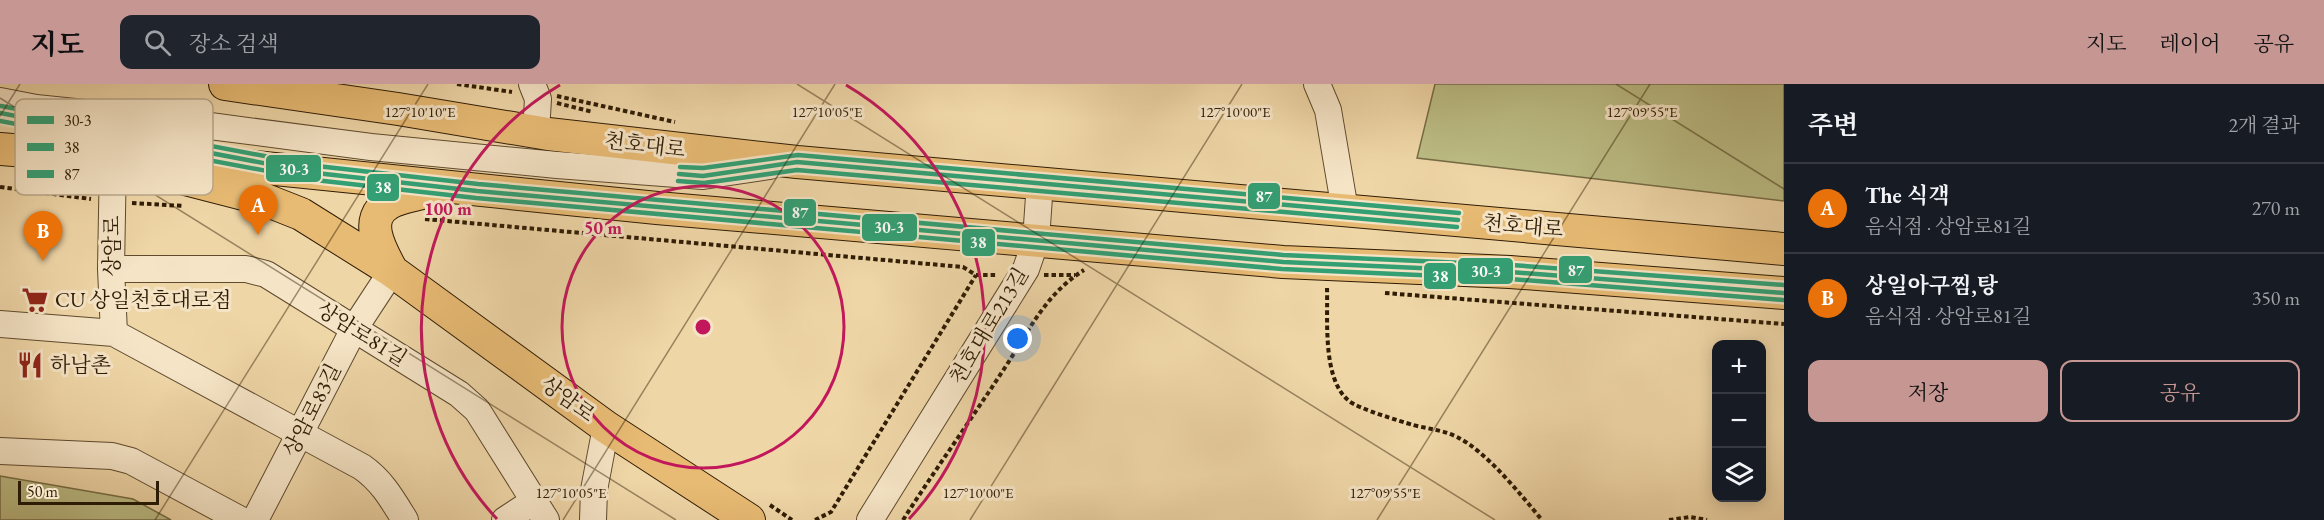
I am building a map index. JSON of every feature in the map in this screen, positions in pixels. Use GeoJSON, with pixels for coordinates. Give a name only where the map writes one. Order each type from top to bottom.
{"type":"FeatureCollection","features":[{"type":"Feature","properties":{"kind":"main road","name":"천호대로"},"geometry":{"type":"LineString","coordinates":[[225,84],[298,88],[536,132],[797,162],[1784,249]]}},
{"type":"Feature","properties":{"kind":"main road"},"geometry":{"type":"LineString","coordinates":[[0,149],[15,150]]}},
{"type":"Feature","properties":{"kind":"main road"},"geometry":{"type":"LineString","coordinates":[[213,163],[657,208],[1036,240],[1327,282],[1510,272],[1784,293]]}},
{"type":"Feature","properties":{"kind":"main road"},"geometry":{"type":"LineString","coordinates":[[392,271],[378,244],[374,228],[378,215],[388,204],[445,186]]}},
{"type":"Feature","properties":{"kind":"main road","name":"상암로"},"geometry":{"type":"LineString","coordinates":[[213,187],[263,199],[301,214],[392,271],[606,427],[749,520]]}},
{"type":"Feature","properties":{"kind":"street"},"geometry":{"type":"LineString","coordinates":[[1317,84],[1328,110],[1345,210]]}},
{"type":"Feature","properties":{"kind":"street"},"geometry":{"type":"LineString","coordinates":[[536,132],[538,99],[543,90]]}},
{"type":"Feature","properties":{"kind":"street"},"geometry":{"type":"LineString","coordinates":[[0,101],[15,104]]}},
{"type":"Feature","properties":{"kind":"street"},"geometry":{"type":"LineString","coordinates":[[0,113],[15,116]]}},
{"type":"Feature","properties":{"kind":"street"},"geometry":{"type":"LineString","coordinates":[[213,126],[371,147],[703,176],[797,162]]}},
{"type":"Feature","properties":{"kind":"street"},"geometry":{"type":"LineString","coordinates":[[213,153],[316,173]]}},
{"type":"Feature","properties":{"kind":"street","name":"천호대로213길"},"geometry":{"type":"LineString","coordinates":[[870,520],[1026,269],[1036,240],[1040,182]]}},
{"type":"Feature","properties":{"kind":"street","name":"상암로"},"geometry":{"type":"LineString","coordinates":[[112,195],[111,269],[114,333]]}},
{"type":"Feature","properties":{"kind":"street","name":"상암로81길"},"geometry":{"type":"LineString","coordinates":[[111,269],[246,269],[266,274],[459,394],[477,410],[540,511]]}},
{"type":"Feature","properties":{"kind":"street","name":"상암로83길"},"geometry":{"type":"LineString","coordinates":[[255,520],[354,329],[392,271]]}},
{"type":"Feature","properties":{"kind":"street"},"geometry":{"type":"LineString","coordinates":[[0,324],[114,333],[362,466],[376,476],[405,520]]}},
{"type":"Feature","properties":{"kind":"street"},"geometry":{"type":"LineString","coordinates":[[593,520],[594,490],[606,427]]}},
{"type":"Feature","properties":{"kind":"street"},"geometry":{"type":"LineString","coordinates":[[0,451],[112,456],[131,461],[241,520]]}},
{"type":"Feature","properties":{"kind":"street"},"geometry":{"type":"LineString","coordinates":[[505,520],[540,511]]}},
{"type":"Feature","properties":{"kind":"path"},"geometry":{"type":"LineString","coordinates":[[543,90],[685,124]]}},
{"type":"Feature","properties":{"kind":"path"},"geometry":{"type":"LineString","coordinates":[[0,187],[15,189]]}},
{"type":"Feature","properties":{"kind":"path"},"geometry":{"type":"LineString","coordinates":[[64,195],[112,201],[190,206]]}},
{"type":"Feature","properties":{"kind":"path"},"geometry":{"type":"LineString","coordinates":[[413,218],[963,267],[976,275],[831,512],[815,520]]}},
{"type":"Feature","properties":{"kind":"path"},"geometry":{"type":"LineString","coordinates":[[903,520],[1047,300],[1067,281],[1084,270],[1095,270]]}},
{"type":"Feature","properties":{"kind":"path"},"geometry":{"type":"LineString","coordinates":[[1327,282],[1328,342],[1332,370],[1336,384],[1343,395],[1351,403],[1414,425],[1441,430],[1460,438],[1491,464],[1522,495],[1542,520]]}},
{"type":"Feature","properties":{"kind":"path"},"geometry":{"type":"LineString","coordinates":[[1374,292],[1784,324]]}},
{"type":"Feature","properties":{"kind":"path"},"geometry":{"type":"LineString","coordinates":[[1669,520],[1690,518],[1707,520]]}},
{"type":"Feature","properties":{"kind":"green space"},"geometry":{"type":"Polygon","coordinates":[[[1435,84],[1784,84],[1784,201],[1417,158],[1435,84]]]}},
{"type":"Feature","properties":{"kind":"green space"},"geometry":{"type":"Polygon","coordinates":[[[0,476],[133,499],[171,520],[0,520],[0,476]]]}},
{"type":"Feature","properties":{"kind":"transit line","name":"87"},"geometry":{"type":"LineString","coordinates":[[1,106],[15,109]]}},
{"type":"Feature","properties":{"kind":"transit line","name":"30-3"},"geometry":{"type":"LineString","coordinates":[[0,113],[15,116]]}},
{"type":"Feature","properties":{"kind":"transit line","name":"38"},"geometry":{"type":"LineString","coordinates":[[0,121],[15,124]]}},
{"type":"Feature","properties":{"kind":"transit line","name":"87"},"geometry":{"type":"LineString","coordinates":[[213,146],[317,166],[478,184],[1283,255],[1511,265],[1784,285]]}},
{"type":"Feature","properties":{"kind":"transit line","name":"30-3"},"geometry":{"type":"LineString","coordinates":[[213,153],[316,173],[477,191],[1283,262],[1510,272],[1784,293]]}},
{"type":"Feature","properties":{"kind":"transit line","name":"87"},"geometry":{"type":"LineString","coordinates":[[680,167],[703,168],[798,155],[1459,213]]}},
{"type":"Feature","properties":{"kind":"transit line","name":"38"},"geometry":{"type":"LineString","coordinates":[[213,161],[315,180],[476,198],[1282,269],[1510,279],[1783,300]]}},
{"type":"Feature","properties":{"kind":"transit line","name":"30-3"},"geometry":{"type":"LineString","coordinates":[[679,174],[703,176],[797,162],[1458,220]]}},
{"type":"Feature","properties":{"kind":"transit line","name":"38"},"geometry":{"type":"LineString","coordinates":[[678,181],[704,183],[797,170],[1457,227]]}},
{"type":"Feature","properties":{"kind":"place","name":"The 식객"},"geometry":{"type":"Point","coordinates":[258,235]}},
{"type":"Feature","properties":{"kind":"place","name":"상일아구찜,탕"},"geometry":{"type":"Point","coordinates":[43,261]}},
{"type":"Feature","properties":{"kind":"place","name":"CU 상일천호대로점"},"geometry":{"type":"Point","coordinates":[35,300]}},
{"type":"Feature","properties":{"kind":"place","name":"하남촌"},"geometry":{"type":"Point","coordinates":[30,365]}}]}
